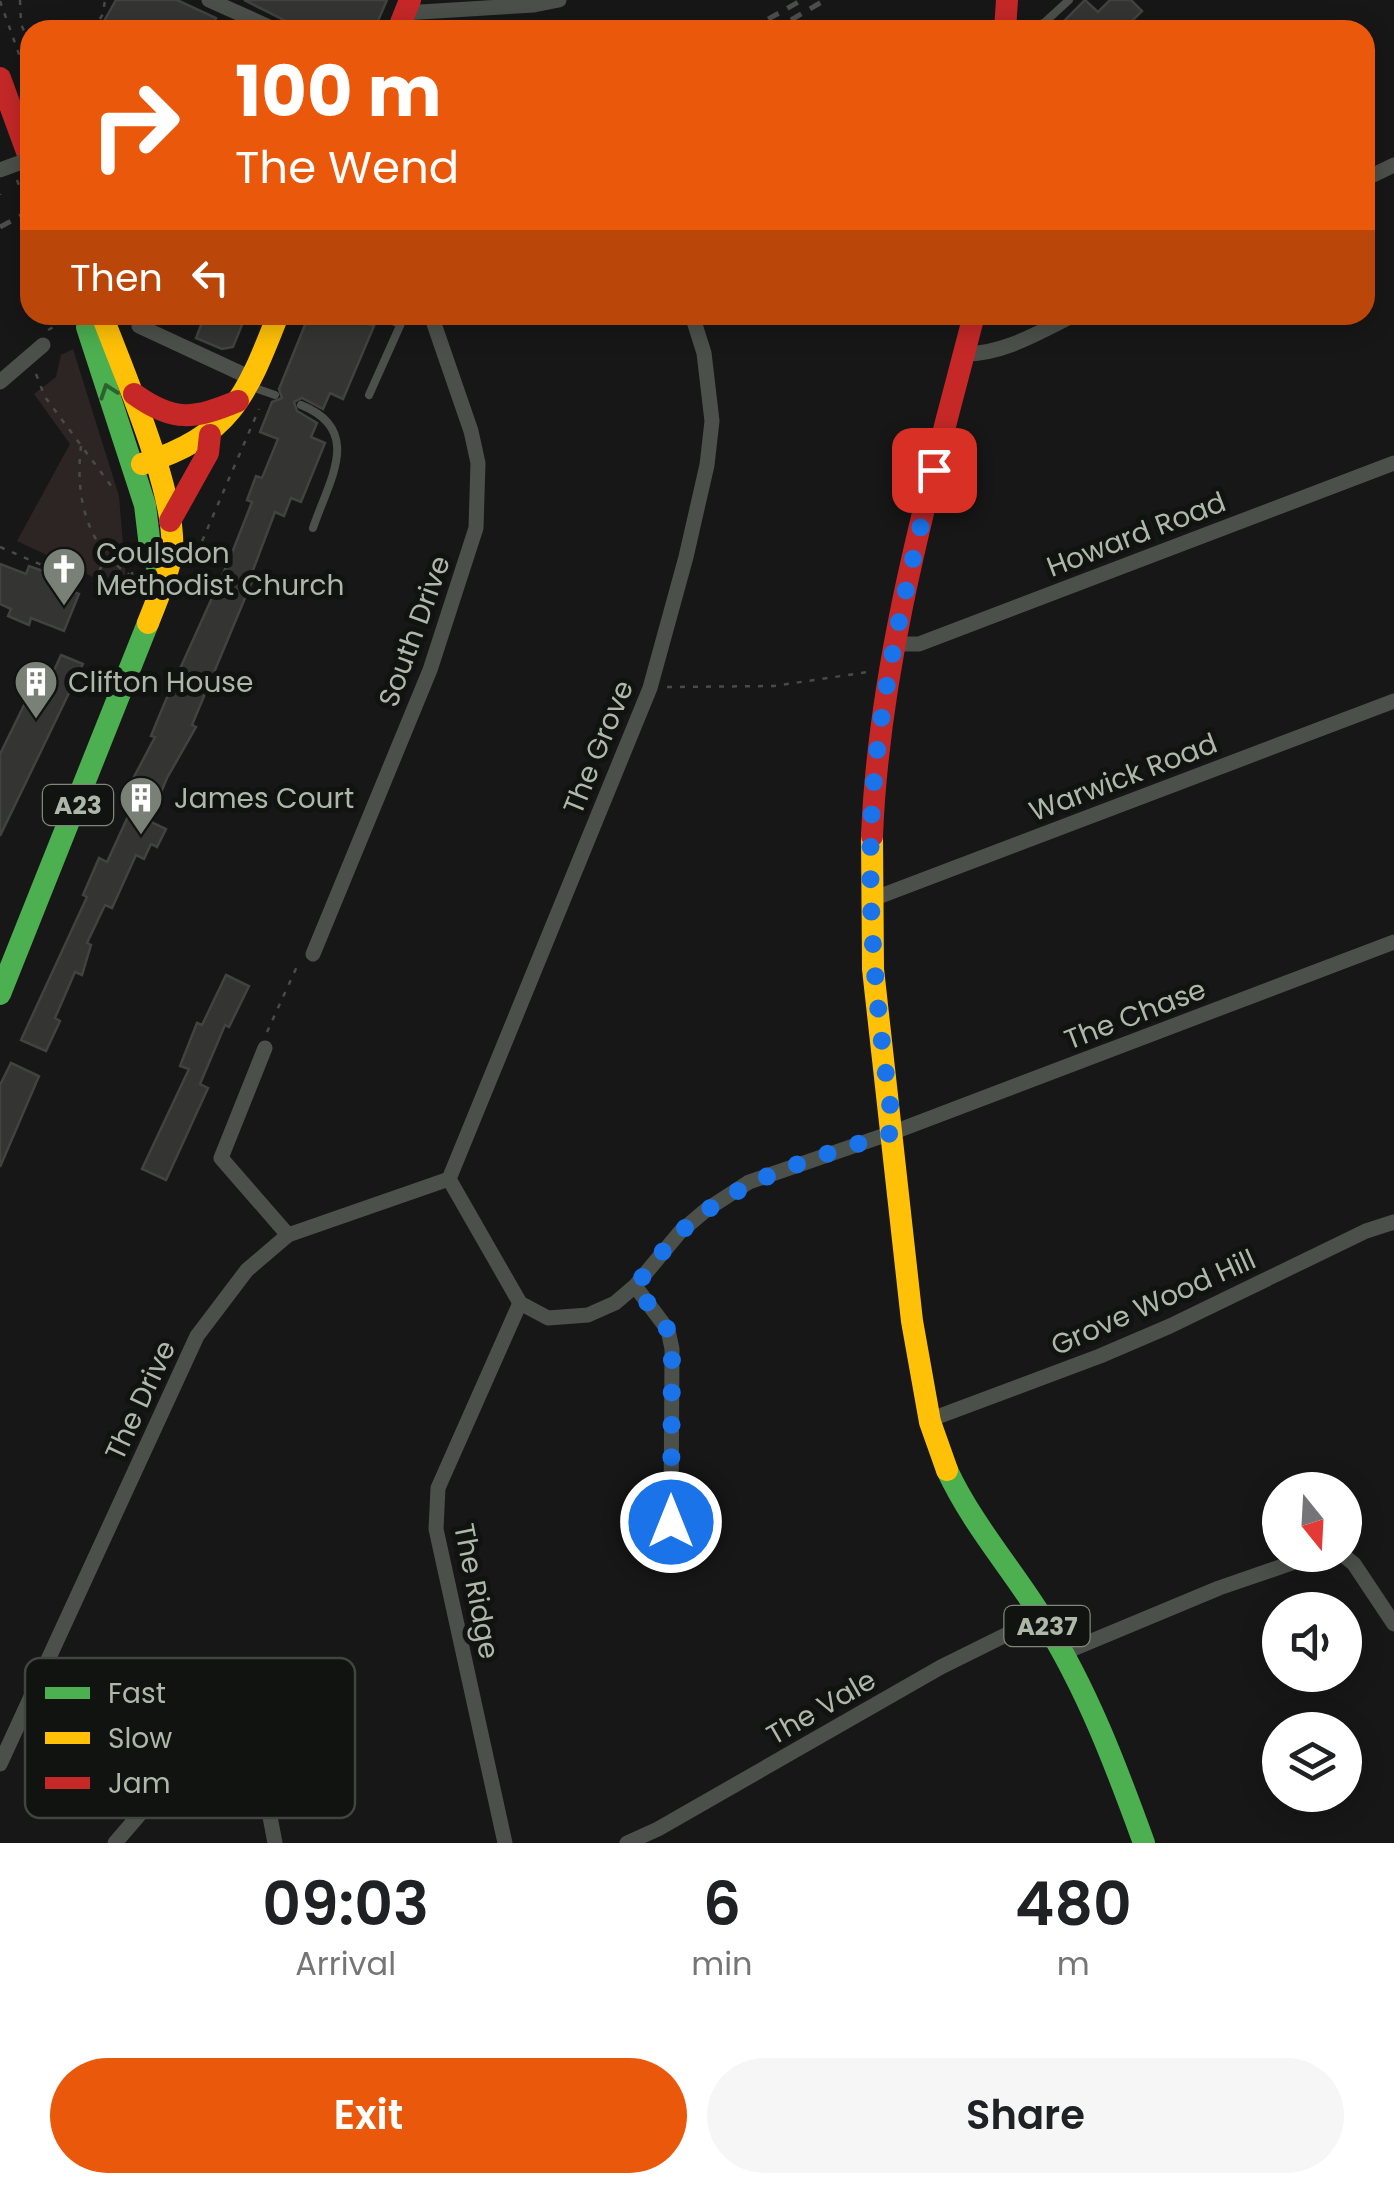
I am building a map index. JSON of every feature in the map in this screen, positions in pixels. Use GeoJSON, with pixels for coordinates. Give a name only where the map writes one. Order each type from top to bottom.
{"type":"FeatureCollection","features":[{"type":"Feature","properties":{"kind":"main road"},"geometry":{"type":"LineString","coordinates":[[0,78],[20,133]]}},
{"type":"Feature","properties":{"kind":"main road","name":"A23"},"geometry":{"type":"LineString","coordinates":[[0,994],[135,662],[172,555],[170,521],[79,325]]}},
{"type":"Feature","properties":{"kind":"main road","name":"A23"},"geometry":{"type":"LineString","coordinates":[[106,325],[134,394],[145,463],[151,555],[163,576]]}},
{"type":"Feature","properties":{"kind":"main road"},"geometry":{"type":"LineString","coordinates":[[145,463],[198,444],[210,435],[249,389],[274,325]]}},
{"type":"Feature","properties":{"kind":"main road","name":"A237"},"geometry":{"type":"LineString","coordinates":[[971,325],[889,668],[872,806],[870,900],[879,1036],[894,1132],[918,1363],[930,1420],[957,1490],[1064,1653],[1104,1739],[1144,1843]]}},
{"type":"Feature","properties":{"kind":"main road"},"geometry":{"type":"LineString","coordinates":[[134,394],[168,415],[185,418],[249,389]]}},
{"type":"Feature","properties":{"kind":"main road"},"geometry":{"type":"LineString","coordinates":[[170,521],[208,453],[210,435]]}},
{"type":"Feature","properties":{"kind":"street"},"geometry":{"type":"LineString","coordinates":[[208,0],[242,7]]}},
{"type":"Feature","properties":{"kind":"street"},"geometry":{"type":"LineString","coordinates":[[404,14],[560,0]]}},
{"type":"Feature","properties":{"kind":"street","name":"South Drive"},"geometry":{"type":"LineString","coordinates":[[313,954],[430,670],[476,528],[478,463],[434,325]]}},
{"type":"Feature","properties":{"kind":"street","name":"The Grove"},"geometry":{"type":"LineString","coordinates":[[449,1179],[650,688],[707,464],[712,422],[704,353],[695,325]]}},
{"type":"Feature","properties":{"kind":"street"},"geometry":{"type":"LineString","coordinates":[[964,354],[1005,348],[1053,325]]}},
{"type":"Feature","properties":{"kind":"street"},"geometry":{"type":"LineString","coordinates":[[139,326],[249,389]]}},
{"type":"Feature","properties":{"kind":"street"},"geometry":{"type":"LineString","coordinates":[[0,382],[31,367],[43,345]]}},
{"type":"Feature","properties":{"kind":"street","name":"Howard Road"},"geometry":{"type":"LineString","coordinates":[[894,644],[918,644],[1394,463]]}},
{"type":"Feature","properties":{"kind":"street","name":"Warwick Road"},"geometry":{"type":"LineString","coordinates":[[870,900],[1394,701]]}},
{"type":"Feature","properties":{"kind":"street","name":"The Chase"},"geometry":{"type":"LineString","coordinates":[[520,1303],[548,1318],[588,1315],[615,1303],[635,1286],[680,1232],[749,1182],[894,1132],[1394,942]]}},
{"type":"Feature","properties":{"kind":"street"},"geometry":{"type":"LineString","coordinates":[[264,1048],[221,1158],[288,1235]]}},
{"type":"Feature","properties":{"kind":"street"},"geometry":{"type":"LineString","coordinates":[[449,1179],[520,1303]]}},
{"type":"Feature","properties":{"kind":"street","name":"The Drive"},"geometry":{"type":"LineString","coordinates":[[49,1658],[198,1336],[247,1270],[288,1235],[449,1179]]}},
{"type":"Feature","properties":{"kind":"street","name":"Grove Wood Hill"},"geometry":{"type":"LineString","coordinates":[[930,1420],[1100,1356],[1366,1231],[1394,1222]]}},
{"type":"Feature","properties":{"kind":"street"},"geometry":{"type":"LineString","coordinates":[[635,1286],[668,1330],[672,1349],[671,1522]]}},
{"type":"Feature","properties":{"kind":"street","name":"The Ridge"},"geometry":{"type":"LineString","coordinates":[[505,1843],[436,1529],[438,1488],[520,1303]]}},
{"type":"Feature","properties":{"kind":"street"},"geometry":{"type":"LineString","coordinates":[[671,1522],[688,1532]]}},
{"type":"Feature","properties":{"kind":"street"},"geometry":{"type":"LineString","coordinates":[[651,1535],[671,1522]]}},
{"type":"Feature","properties":{"kind":"street"},"geometry":{"type":"LineString","coordinates":[[1064,1653],[1266,1572]]}},
{"type":"Feature","properties":{"kind":"street"},"geometry":{"type":"LineString","coordinates":[[1359,1572],[1394,1624]]}},
{"type":"Feature","properties":{"kind":"street","name":"The Vale"},"geometry":{"type":"LineString","coordinates":[[627,1843],[941,1667],[1042,1617]]}},
{"type":"Feature","properties":{"kind":"street","name":"The Drive"},"geometry":{"type":"LineString","coordinates":[[0,1764],[25,1710]]}},
{"type":"Feature","properties":{"kind":"street"},"geometry":{"type":"LineString","coordinates":[[115,1843],[137,1818]]}},
{"type":"Feature","properties":{"kind":"street"},"geometry":{"type":"LineString","coordinates":[[271,1818],[276,1843]]}},
{"type":"Feature","properties":{"kind":"lane"},"geometry":{"type":"LineString","coordinates":[[1046,20],[1069,0]]}},
{"type":"Feature","properties":{"kind":"lane"},"geometry":{"type":"LineString","coordinates":[[369,394],[405,325]]}},
{"type":"Feature","properties":{"kind":"lane"},"geometry":{"type":"LineString","coordinates":[[249,389],[275,396]]}},
{"type":"Feature","properties":{"kind":"lane"},"geometry":{"type":"LineString","coordinates":[[301,405],[321,413],[337,437],[337,457],[313,528]]}},
{"type":"Feature","properties":{"kind":"path"},"geometry":{"type":"LineString","coordinates":[[0,1],[20,58]]}},
{"type":"Feature","properties":{"kind":"path"},"geometry":{"type":"LineString","coordinates":[[43,345],[46,331],[58,325]]}},
{"type":"Feature","properties":{"kind":"path"},"geometry":{"type":"LineString","coordinates":[[31,367],[45,396],[119,496]]}},
{"type":"Feature","properties":{"kind":"path"},"geometry":{"type":"LineString","coordinates":[[193,564],[260,404],[249,389]]}},
{"type":"Feature","properties":{"kind":"path"},"geometry":{"type":"LineString","coordinates":[[81,445],[78,474],[82,507],[91,531],[107,555],[132,576]]}},
{"type":"Feature","properties":{"kind":"path"},"geometry":{"type":"LineString","coordinates":[[0,547],[51,569]]}},
{"type":"Feature","properties":{"kind":"path"},"geometry":{"type":"LineString","coordinates":[[94,582],[107,555]]}},
{"type":"Feature","properties":{"kind":"path"},"geometry":{"type":"LineString","coordinates":[[132,564],[133,599]]}},
{"type":"Feature","properties":{"kind":"path"},"geometry":{"type":"LineString","coordinates":[[650,688],[774,686],[889,668]]}},
{"type":"Feature","properties":{"kind":"path"},"geometry":{"type":"LineString","coordinates":[[264,1048],[264,1037],[298,962],[313,954]]}},
{"type":"Feature","properties":{"kind":"shaded area"},"geometry":{"type":"Polygon","coordinates":[[[73,349],[119,496],[127,593],[17,541],[70,444],[34,394],[56,377],[61,355],[73,349]]]}},
{"type":"Feature","properties":{"kind":"building"},"geometry":{"type":"Polygon","coordinates":[[[116,0],[177,0],[216,18],[215,20],[105,20],[116,0]]]}},
{"type":"Feature","properties":{"kind":"building"},"geometry":{"type":"Polygon","coordinates":[[[244,0],[387,0],[378,20],[284,20],[244,0]]]}},
{"type":"Feature","properties":{"kind":"building"},"geometry":{"type":"Polygon","coordinates":[[[1085,0],[1098,12],[1110,0],[1131,0],[1142,11],[1133,20],[1065,20],[1085,0]]]}},
{"type":"Feature","properties":{"kind":"building"},"geometry":{"type":"Polygon","coordinates":[[[201,325],[242,325],[233,347],[222,349],[196,338],[201,325]]]}},
{"type":"Feature","properties":{"kind":"building"},"geometry":{"type":"Polygon","coordinates":[[[305,325],[374,326],[343,399],[330,393],[323,409],[302,398],[294,402],[297,411],[317,423],[311,437],[325,443],[301,502],[291,498],[284,516],[275,512],[250,578],[253,579],[192,725],[196,727],[167,778],[149,821],[166,829],[157,847],[151,844],[144,859],[136,855],[112,908],[105,905],[87,943],[91,945],[82,975],[75,972],[46,1051],[21,1040],[87,897],[83,895],[99,858],[107,862],[136,799],[125,794],[155,737],[151,736],[165,702],[230,558],[252,502],[247,500],[256,476],[262,478],[278,439],[260,432],[272,402],[282,398],[279,389],[305,325]]]}},
{"type":"Feature","properties":{"kind":"building"},"geometry":{"type":"Polygon","coordinates":[[[0,564],[26,574],[29,566],[49,573],[46,581],[79,594],[64,631],[31,618],[29,625],[8,616],[11,609],[0,604],[0,564]]]}},
{"type":"Feature","properties":{"kind":"building"},"geometry":{"type":"Polygon","coordinates":[[[61,655],[83,664],[0,836],[0,754],[32,689],[43,695],[61,655]]]}},
{"type":"Feature","properties":{"kind":"building"},"geometry":{"type":"Polygon","coordinates":[[[226,975],[249,986],[229,1027],[225,1025],[200,1084],[208,1088],[166,1180],[142,1169],[189,1069],[180,1066],[197,1023],[202,1025],[226,975]]]}},
{"type":"Feature","properties":{"kind":"building"},"geometry":{"type":"Polygon","coordinates":[[[11,1063],[39,1076],[0,1167],[0,1085],[11,1063]]]}},
{"type":"Feature","properties":{"kind":"railway"},"geometry":{"type":"LineString","coordinates":[[767,20],[802,0]]}},
{"type":"Feature","properties":{"kind":"railway"},"geometry":{"type":"LineString","coordinates":[[791,20],[825,0]]}},
{"type":"Feature","properties":{"kind":"railway"},"geometry":{"type":"LineString","coordinates":[[0,227],[20,216]]}},
{"type":"Feature","properties":{"kind":"traffic: fast"},"geometry":{"type":"LineString","coordinates":[[87,327],[145,505],[151,555],[163,576]]}},
{"type":"Feature","properties":{"kind":"traffic: fast"},"geometry":{"type":"LineString","coordinates":[[0,994],[148,623]]}},
{"type":"Feature","properties":{"kind":"traffic: fast"},"geometry":{"type":"LineString","coordinates":[[947,1470],[1073,1673],[1144,1843]]}},
{"type":"Feature","properties":{"kind":"traffic: slow"},"geometry":{"type":"LineString","coordinates":[[106,325],[148,437],[168,505],[171,558],[148,623]]}},
{"type":"Feature","properties":{"kind":"traffic: slow"},"geometry":{"type":"LineString","coordinates":[[142,464],[196,440],[231,410],[256,369],[274,325]]}},
{"type":"Feature","properties":{"kind":"traffic: slow"},"geometry":{"type":"LineString","coordinates":[[872,836],[873,969],[912,1321],[930,1422],[947,1470]]}},
{"type":"Feature","properties":{"kind":"traffic: jam"},"geometry":{"type":"LineString","coordinates":[[402,20],[410,0]]}},
{"type":"Feature","properties":{"kind":"traffic: jam"},"geometry":{"type":"LineString","coordinates":[[1006,20],[1007,0]]}},
{"type":"Feature","properties":{"kind":"traffic: jam"},"geometry":{"type":"LineString","coordinates":[[0,78],[20,133]]}},
{"type":"Feature","properties":{"kind":"traffic: jam"},"geometry":{"type":"LineString","coordinates":[[872,836],[896,638],[924,508],[971,325]]}},
{"type":"Feature","properties":{"kind":"traffic: jam"},"geometry":{"type":"LineString","coordinates":[[134,394],[161,410],[184,415],[209,412],[238,401]]}},
{"type":"Feature","properties":{"kind":"traffic: jam"},"geometry":{"type":"LineString","coordinates":[[170,521],[208,453],[210,435]]}},
{"type":"Feature","properties":{"kind":"place","name":"Coulsdon Methodist Church"},"geometry":{"type":"Point","coordinates":[64,607]}},
{"type":"Feature","properties":{"kind":"place","name":"Clifton House"},"geometry":{"type":"Point","coordinates":[36,720]}},
{"type":"Feature","properties":{"kind":"place","name":"James Court"},"geometry":{"type":"Point","coordinates":[141,836]}},
{"type":"Feature","properties":{"kind":"route"},"geometry":{"type":"LineString","coordinates":[[671,1522],[672,1349],[668,1330],[635,1286],[680,1232],[749,1182],[894,1132],[871,949],[872,806],[889,668],[934,470]]}}]}
